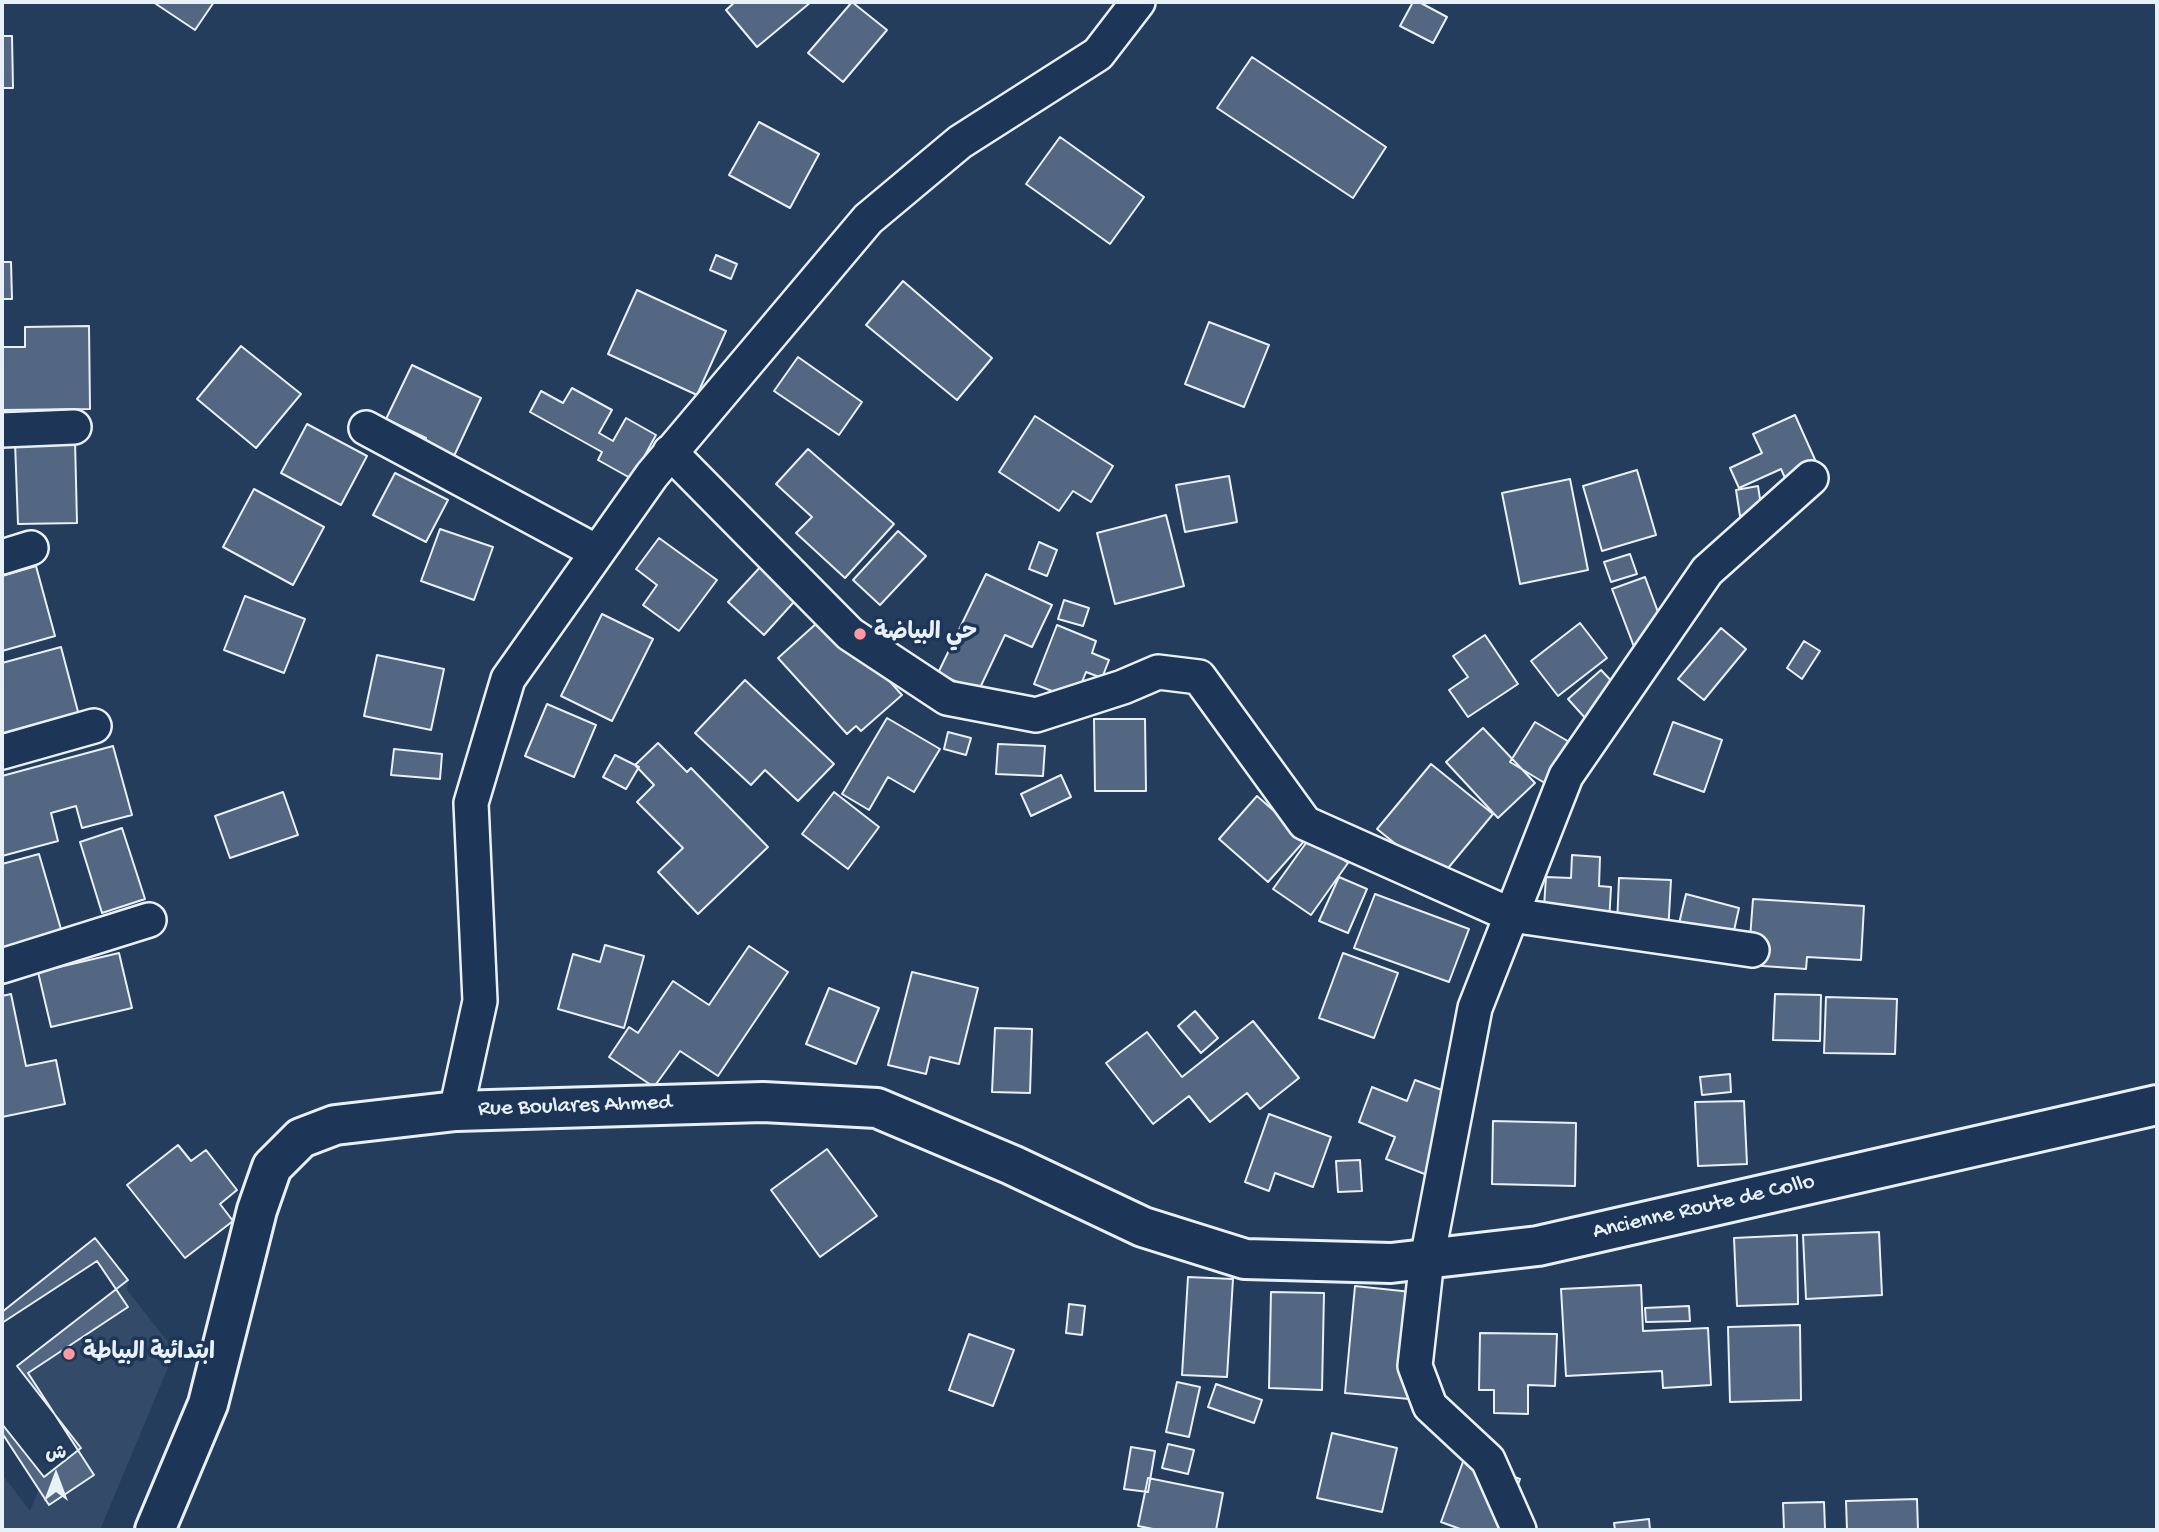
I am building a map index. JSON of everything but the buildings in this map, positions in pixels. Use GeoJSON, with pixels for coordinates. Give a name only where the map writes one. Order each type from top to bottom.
{"type":"FeatureCollection","features":[{"type":"Feature","properties":{"kind":"main road","name":"Rue Boulares Ahmed"},"geometry":{"type":"LineString","coordinates":[[155,1530],[208,1404],[257,1210],[272,1167],[301,1138],[335,1125],[456,1111],[763,1102],[877,1108],[1012,1165],[1143,1227],[1245,1259]]}},
{"type":"Feature","properties":{"kind":"main road","name":"Ancienne Route de Collo"},"geometry":{"type":"LineString","coordinates":[[1245,1259],[1391,1263],[1538,1246],[2157,1105]]}},
{"type":"Feature","properties":{"kind":"street"},"geometry":{"type":"LineString","coordinates":[[456,1111],[480,1001],[471,803],[508,678],[670,453],[868,219],[960,142],[1098,54],[1138,2]]}},
{"type":"Feature","properties":{"kind":"street"},"geometry":{"type":"LineString","coordinates":[[2,430],[74,427]]}},
{"type":"Feature","properties":{"kind":"street"},"geometry":{"type":"LineString","coordinates":[[366,428],[597,552]]}},
{"type":"Feature","properties":{"kind":"street"},"geometry":{"type":"LineString","coordinates":[[670,453],[850,634],[947,698],[1036,715],[1123,688],[1158,672],[1199,677],[1304,823],[1511,915],[1752,950]]}},
{"type":"Feature","properties":{"kind":"street"},"geometry":{"type":"LineString","coordinates":[[1519,1530],[1488,1460],[1430,1406],[1415,1366],[1427,1259],[1475,1008],[1566,776],[1707,571],[1811,478]]}},
{"type":"Feature","properties":{"kind":"street"},"geometry":{"type":"LineString","coordinates":[[2,752],[94,726]]}},
{"type":"Feature","properties":{"kind":"street"},"geometry":{"type":"LineString","coordinates":[[2,966],[149,920]]}},
{"type":"Feature","properties":{"kind":"shaded area"},"geometry":{"type":"Polygon","coordinates":[[[128,1280],[127,1290],[175,1351],[100,1530],[2,1530],[2,1474],[30,1511],[44,1477],[81,1448],[17,1366],[128,1280]]]}},
{"type":"Feature","properties":{"kind":"place","name":"حي البياضة"},"geometry":{"type":"Point","coordinates":[860,634]}},
{"type":"Feature","properties":{"kind":"place","name":"ابتدائية البياطة"},"geometry":{"type":"Point","coordinates":[69,1354]}}]}
